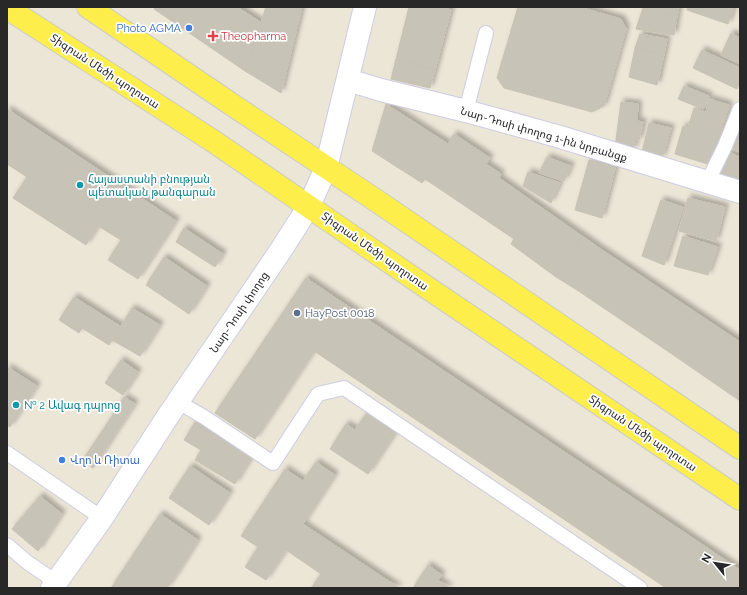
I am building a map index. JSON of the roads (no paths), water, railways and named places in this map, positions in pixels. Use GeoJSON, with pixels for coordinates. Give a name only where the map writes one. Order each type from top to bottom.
{"type":"FeatureCollection","features":[{"type":"Feature","properties":{"kind":"main road","name":"Տիգրան Մեծի պողոտա"},"geometry":{"type":"LineString","coordinates":[[7,8],[213,141],[740,499]]}},
{"type":"Feature","properties":{"kind":"main road"},"geometry":{"type":"LineString","coordinates":[[95,9],[326,168],[740,448]]}},
{"type":"Feature","properties":{"kind":"street","name":"Նար-Դոսի փողոց"},"geometry":{"type":"LineString","coordinates":[[54,585],[102,518],[309,206],[326,168],[365,7]]}},
{"type":"Feature","properties":{"kind":"street","name":"Նար-Դոսի փողոց 1-ին նրբանցք"},"geometry":{"type":"LineString","coordinates":[[348,80],[564,138],[740,192]]}},
{"type":"Feature","properties":{"kind":"lane"},"geometry":{"type":"LineString","coordinates":[[466,111],[486,32]]}},
{"type":"Feature","properties":{"kind":"lane"},"geometry":{"type":"LineString","coordinates":[[707,182],[722,153],[740,109]]}},
{"type":"Feature","properties":{"kind":"lane"},"geometry":{"type":"LineString","coordinates":[[178,402],[204,417],[273,463],[318,394],[344,388],[640,588]]}},
{"type":"Feature","properties":{"kind":"lane"},"geometry":{"type":"LineString","coordinates":[[7,453],[102,518]]}},
{"type":"Feature","properties":{"kind":"lane"},"geometry":{"type":"LineString","coordinates":[[7,545],[54,585]]}},
{"type":"Feature","properties":{"kind":"place","name":"Photo AGMA"},"geometry":{"type":"Point","coordinates":[189,28]}},
{"type":"Feature","properties":{"kind":"place","name":"Theopharma"},"geometry":{"type":"Point","coordinates":[213,36]}},
{"type":"Feature","properties":{"kind":"place","name":"Հայաստանի բնության պետական թանգարան"},"geometry":{"type":"Point","coordinates":[80,185]}},
{"type":"Feature","properties":{"kind":"place","name":"HayPost 0018"},"geometry":{"type":"Point","coordinates":[297,313]}},
{"type":"Feature","properties":{"kind":"place","name":"№ 2 Ավագ դպրոց"},"geometry":{"type":"Point","coordinates":[16,405]}},
{"type":"Feature","properties":{"kind":"place","name":"Վղո և Ռիտա"},"geometry":{"type":"Point","coordinates":[62,460]}}]}
